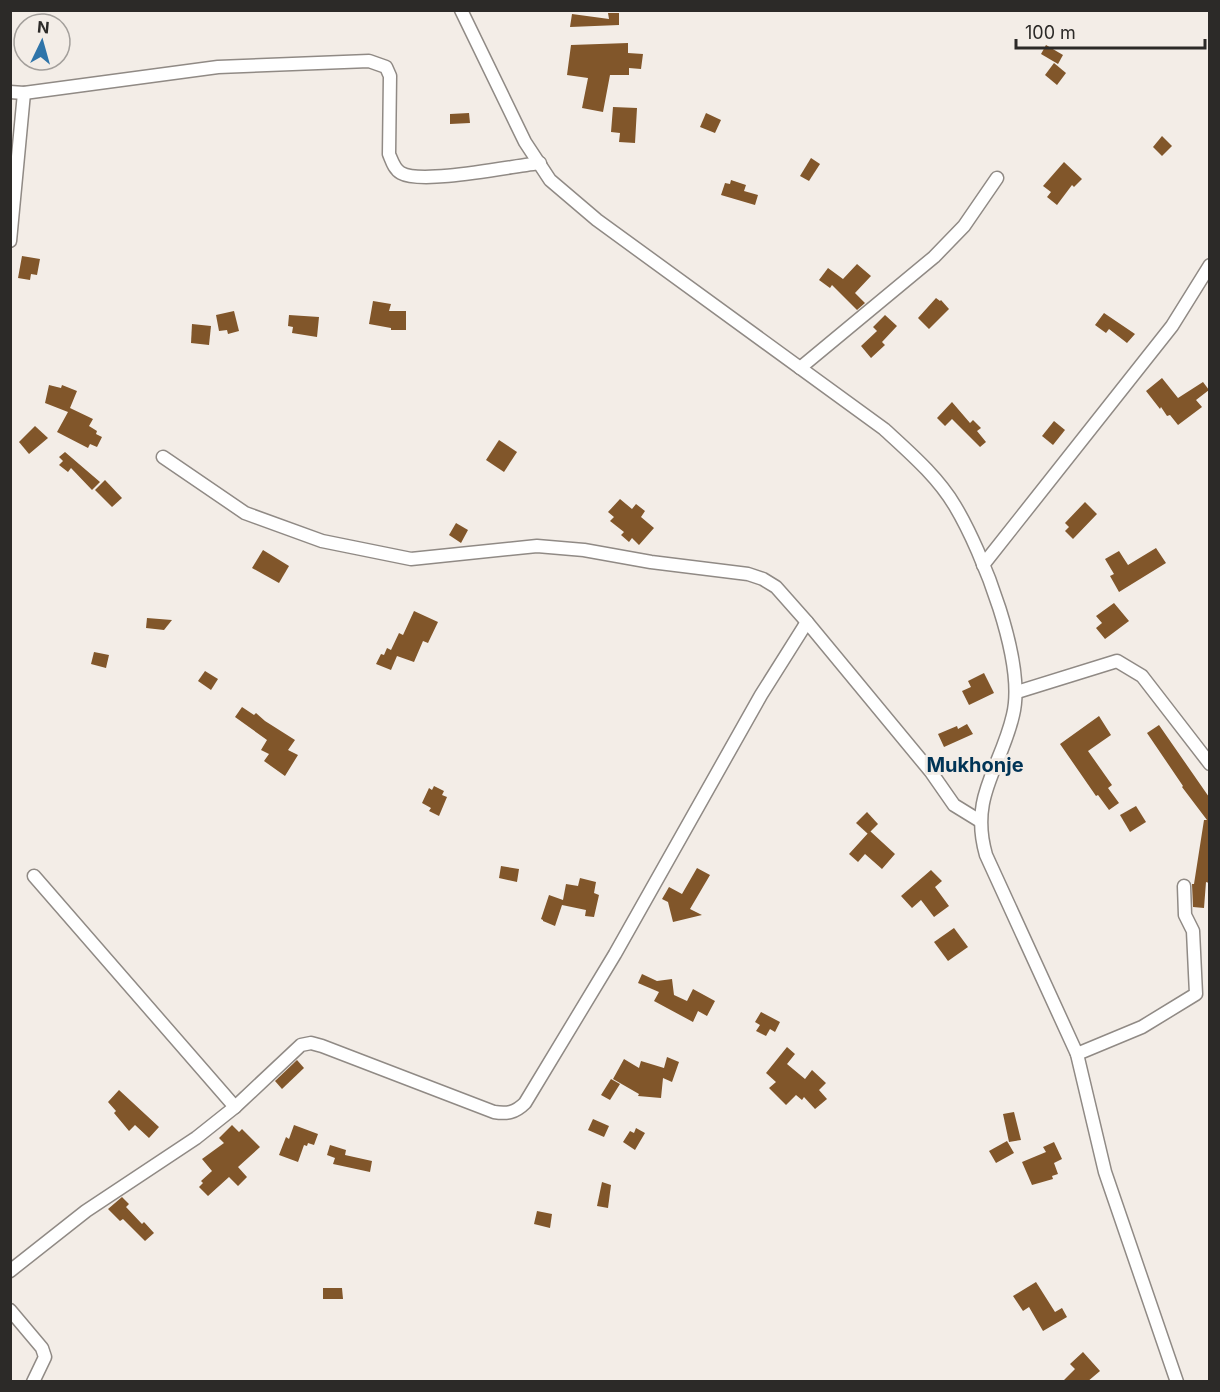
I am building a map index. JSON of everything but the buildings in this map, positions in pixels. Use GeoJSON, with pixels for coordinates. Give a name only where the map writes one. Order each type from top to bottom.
{"type":"FeatureCollection","features":[{"type":"Feature","properties":{"kind":"street"},"geometry":{"type":"LineString","coordinates":[[461,10],[525,142],[550,180],[597,220],[884,429],[924,465],[955,506],[983,565],[1010,647],[1017,693],[1007,737],[992,768],[984,794],[980,820],[981,837],[1077,1054],[1105,1172],[1172,1380]]}},
{"type":"Feature","properties":{"kind":"street"},"geometry":{"type":"LineString","coordinates":[[10,92],[24,93],[218,67],[378,62],[386,67],[390,76],[389,154],[393,165],[402,174],[420,177],[450,175],[540,163]]}},
{"type":"Feature","properties":{"kind":"street"},"geometry":{"type":"LineString","coordinates":[[10,241],[24,93]]}},
{"type":"Feature","properties":{"kind":"street"},"geometry":{"type":"LineString","coordinates":[[800,368],[934,257],[964,226],[997,178]]}},
{"type":"Feature","properties":{"kind":"street"},"geometry":{"type":"LineString","coordinates":[[983,565],[1172,326],[1209,265]]}},
{"type":"Feature","properties":{"kind":"street"},"geometry":{"type":"LineString","coordinates":[[163,457],[245,513],[322,541],[411,559],[537,546],[572,549],[643,561],[748,574],[763,579],[776,587],[807,622],[931,772],[954,805],[980,820]]}},
{"type":"Feature","properties":{"kind":"street"},"geometry":{"type":"LineString","coordinates":[[10,1271],[86,1211],[196,1138],[235,1107],[301,1045],[311,1043],[494,1112],[507,1114],[517,1110],[525,1103],[615,954],[760,695],[807,622]]}},
{"type":"Feature","properties":{"kind":"street"},"geometry":{"type":"LineString","coordinates":[[1017,693],[1117,661],[1142,676],[1209,764]]}},
{"type":"Feature","properties":{"kind":"street"},"geometry":{"type":"LineString","coordinates":[[34,876],[235,1107]]}},
{"type":"Feature","properties":{"kind":"street"},"geometry":{"type":"LineString","coordinates":[[1077,1054],[1142,1027],[1196,994],[1193,931],[1185,915],[1184,886]]}},
{"type":"Feature","properties":{"kind":"street"},"geometry":{"type":"LineString","coordinates":[[10,1310],[42,1348],[45,1357],[33,1382]]}},
{"type":"Feature","properties":{"kind":"district","name":"Mukhonje"},"geometry":{"type":"Point","coordinates":[975,765]}}]}
